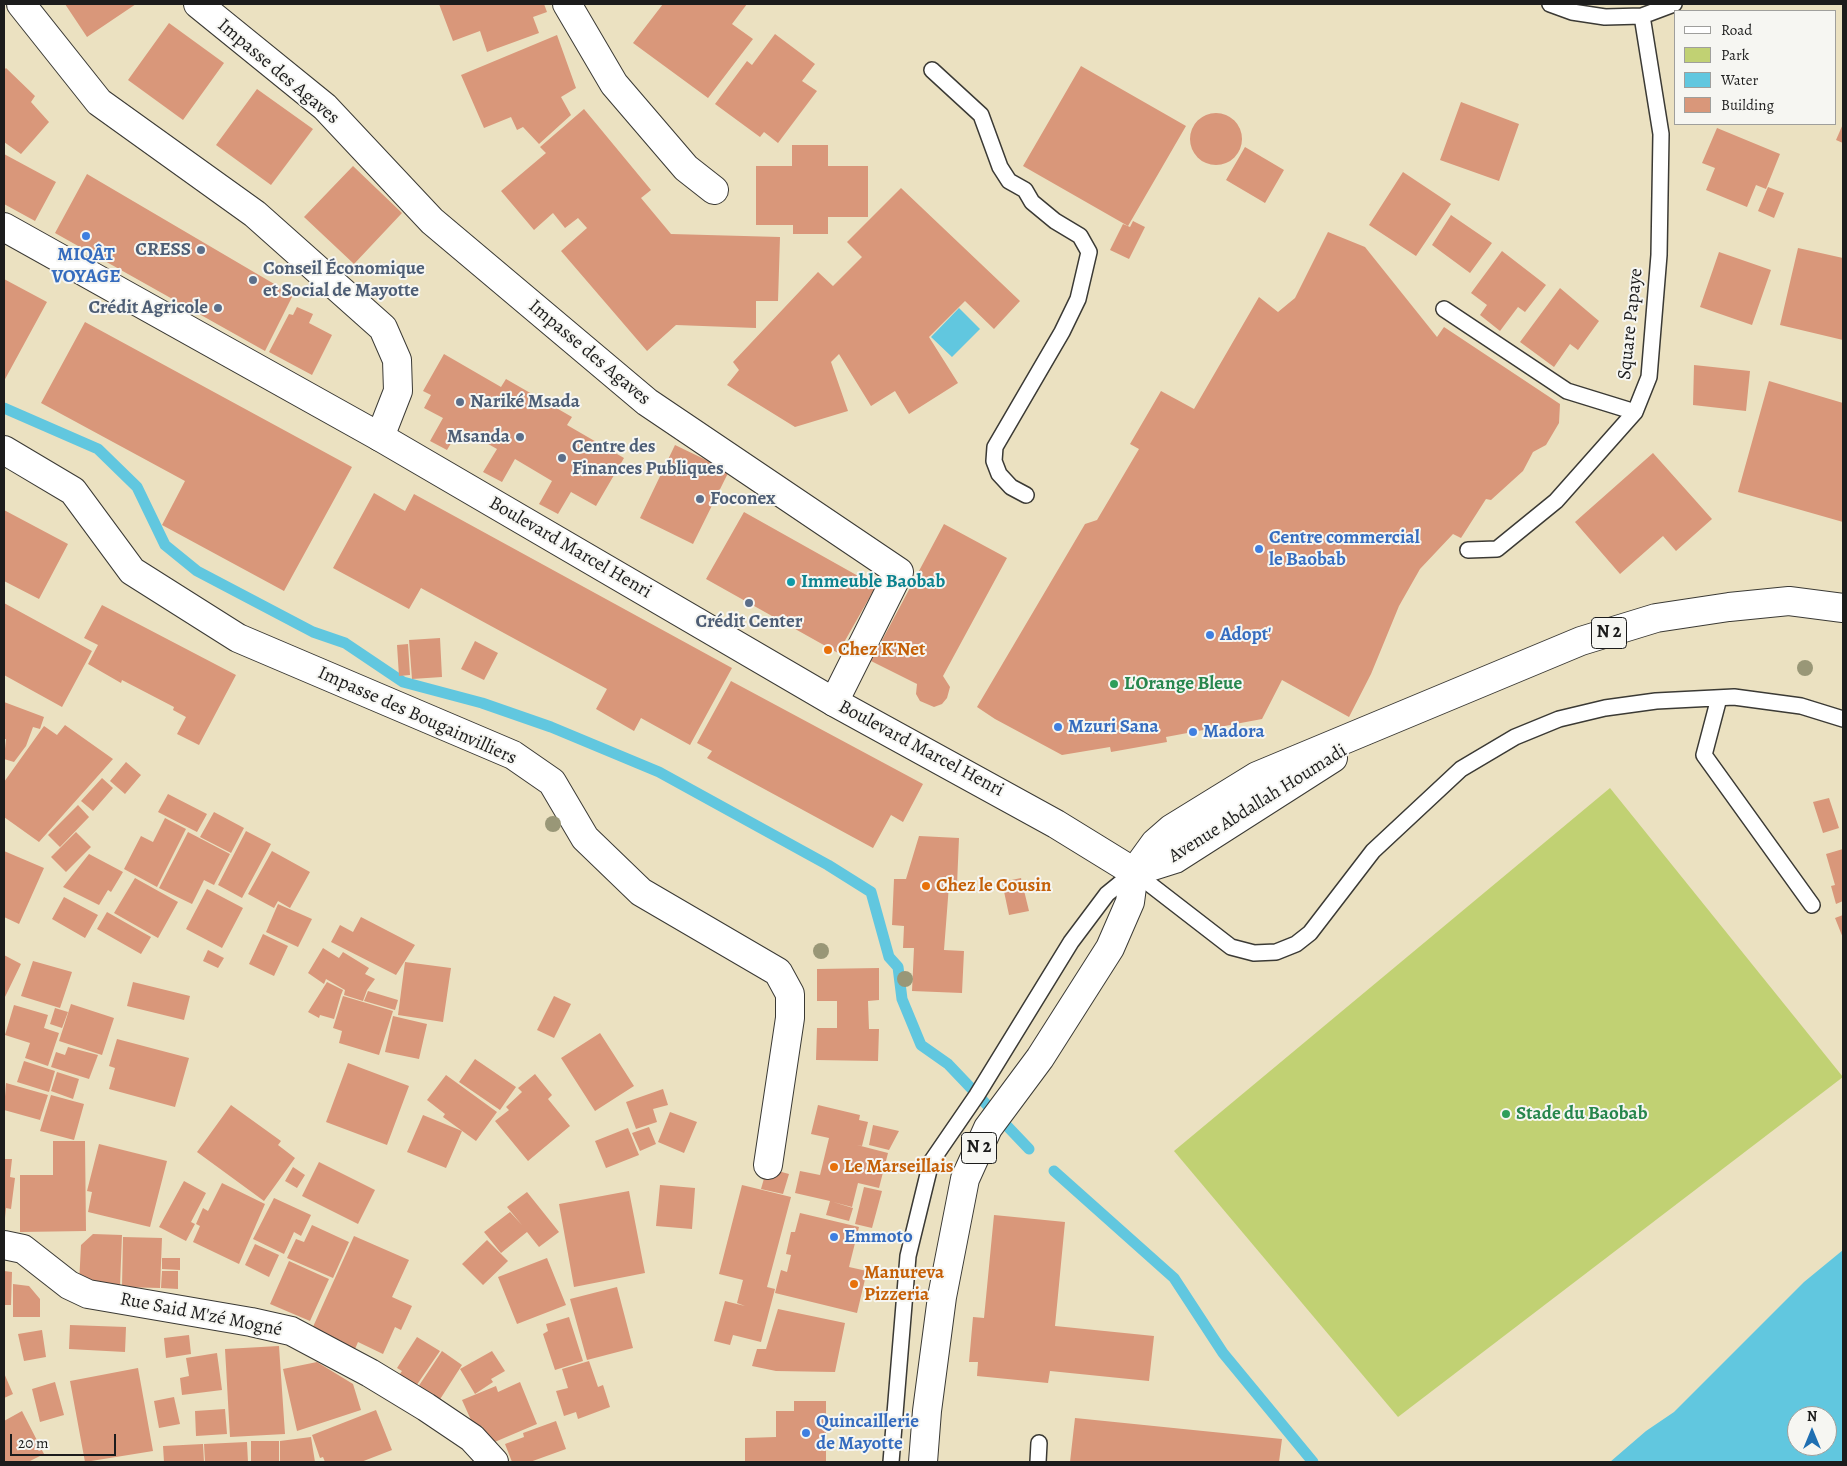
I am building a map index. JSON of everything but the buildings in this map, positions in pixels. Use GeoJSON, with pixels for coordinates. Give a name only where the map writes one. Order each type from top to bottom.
{"type":"FeatureCollection","features":[{"type":"Feature","properties":{"kind":"street"},"geometry":{"type":"LineString","coordinates":[[21,4],[99,102],[177,160],[255,214],[383,328],[397,360],[398,391],[380,437]]}},
{"type":"Feature","properties":{"kind":"street","name":"Impasse des Agaves"},"geometry":{"type":"LineString","coordinates":[[198,4],[325,107],[432,221],[647,402],[899,572],[834,702]]}},
{"type":"Feature","properties":{"kind":"street"},"geometry":{"type":"LineString","coordinates":[[567,4],[614,84],[686,168],[714,190]]}},
{"type":"Feature","properties":{"kind":"street","name":"Boulevard Marcel Henri"},"geometry":{"type":"LineString","coordinates":[[4,228],[380,437],[834,702],[1056,824],[1134,872]]}},
{"type":"Feature","properties":{"kind":"street","name":"Impasse des Bougainvilliers"},"geometry":{"type":"LineString","coordinates":[[4,450],[73,491],[132,571],[238,638],[513,755],[552,782],[585,838],[641,892],[778,972],[790,994],[790,1018],[768,1165]]}},
{"type":"Feature","properties":{"kind":"street","name":"N 2"},"geometry":{"type":"LineString","coordinates":[[923,1462],[927,1411],[942,1296],[965,1180],[988,1128],[1040,1058],[1110,948],[1130,902],[1134,872],[1155,843],[1171,830],[1257,776],[1581,641],[1656,618],[1729,606],[1789,601],[1843,608]]}},
{"type":"Feature","properties":{"kind":"street","name":"Rue Said M'zé Mogné"},"geometry":{"type":"LineString","coordinates":[[4,1245],[22,1250],[69,1285],[88,1294],[251,1322],[291,1331],[370,1373],[426,1406],[472,1438],[494,1462]]}},
{"type":"Feature","properties":{"kind":"lane"},"geometry":{"type":"LineString","coordinates":[[1550,4],[1572,12],[1606,17],[1642,16],[1674,4]]}},
{"type":"Feature","properties":{"kind":"lane","name":"Square Papaye"},"geometry":{"type":"LineString","coordinates":[[1468,550],[1497,549],[1549,507],[1636,412],[1649,377],[1659,255],[1661,143],[1642,16]]}},
{"type":"Feature","properties":{"kind":"lane"},"geometry":{"type":"LineString","coordinates":[[932,70],[981,115],[1000,167],[1008,181],[1025,190],[1032,202],[1055,221],[1080,236],[1089,252],[1078,299],[1062,332],[995,447],[994,461],[999,474],[1011,486],[1026,495]]}},
{"type":"Feature","properties":{"kind":"lane"},"geometry":{"type":"LineString","coordinates":[[1444,309],[1567,391],[1636,412]]}},
{"type":"Feature","properties":{"kind":"lane"},"geometry":{"type":"LineString","coordinates":[[891,1462],[908,1256],[931,1162],[977,1095],[1071,942],[1107,894],[1134,872],[1231,947],[1254,953],[1276,952],[1296,944],[1310,933],[1373,851],[1461,770],[1515,737],[1559,720],[1606,708],[1656,701],[1734,697],[1801,706],[1842,721]]}},
{"type":"Feature","properties":{"kind":"lane"},"geometry":{"type":"LineString","coordinates":[[1719,698],[1704,755],[1812,905]]}},
{"type":"Feature","properties":{"kind":"lane"},"geometry":{"type":"LineString","coordinates":[[1038,1462],[1039,1443]]}},
{"type":"Feature","properties":{"kind":"green space","name":"Stade du Baobab"},"geometry":{"type":"Polygon","coordinates":[[[1610,788],[1843,1077],[1398,1417],[1174,1151],[1610,788]]]}},
{"type":"Feature","properties":{"kind":"water"},"geometry":{"type":"Polygon","coordinates":[[[959,308],[980,329],[952,357],[931,337],[959,308]]]}},
{"type":"Feature","properties":{"kind":"water"},"geometry":{"type":"Polygon","coordinates":[[[1843,1250],[1843,1462],[1610,1462],[1646,1431],[1674,1412],[1804,1282],[1843,1250]]]}},
{"type":"Feature","properties":{"kind":"waterway"},"geometry":{"type":"LineString","coordinates":[[4,408],[98,449],[137,487],[165,545],[197,571],[313,632],[345,643],[403,682],[482,703],[551,727],[659,772],[828,865],[871,892],[889,957],[898,967],[902,999],[921,1045],[948,1064],[1029,1149]]}},
{"type":"Feature","properties":{"kind":"waterway"},"geometry":{"type":"LineString","coordinates":[[1054,1171],[1174,1278],[1223,1353],[1313,1462]]}},
{"type":"Feature","properties":{"kind":"place","name":"MIQÂT VOYAGE"},"geometry":{"type":"Point","coordinates":[86,236]}},
{"type":"Feature","properties":{"kind":"place","name":"CRESS"},"geometry":{"type":"Point","coordinates":[201,250]}},
{"type":"Feature","properties":{"kind":"place","name":"Conseil Économique et Social de Mayotte"},"geometry":{"type":"Point","coordinates":[253,280]}},
{"type":"Feature","properties":{"kind":"place","name":"Crédit Agricole"},"geometry":{"type":"Point","coordinates":[218,308]}},
{"type":"Feature","properties":{"kind":"place","name":"Nariké Msada"},"geometry":{"type":"Point","coordinates":[460,402]}},
{"type":"Feature","properties":{"kind":"place","name":"Msanda"},"geometry":{"type":"Point","coordinates":[520,437]}},
{"type":"Feature","properties":{"kind":"place","name":"Centre des Finances Publiques"},"geometry":{"type":"Point","coordinates":[562,458]}},
{"type":"Feature","properties":{"kind":"place","name":"Foconex"},"geometry":{"type":"Point","coordinates":[700,499]}},
{"type":"Feature","properties":{"kind":"place","name":"Centre commercial le Baobab"},"geometry":{"type":"Point","coordinates":[1259,549]}},
{"type":"Feature","properties":{"kind":"place","name":"Immeuble Baobab"},"geometry":{"type":"Point","coordinates":[791,582]}},
{"type":"Feature","properties":{"kind":"place","name":"Crédit Center"},"geometry":{"type":"Point","coordinates":[749,603]}},
{"type":"Feature","properties":{"kind":"place","name":"Adopt'"},"geometry":{"type":"Point","coordinates":[1210,635]}},
{"type":"Feature","properties":{"kind":"place","name":"Chez K'Net"},"geometry":{"type":"Point","coordinates":[828,650]}},
{"type":"Feature","properties":{"kind":"place","name":"L'Orange Bleue"},"geometry":{"type":"Point","coordinates":[1114,684]}},
{"type":"Feature","properties":{"kind":"place","name":"Mzuri Sana"},"geometry":{"type":"Point","coordinates":[1058,727]}},
{"type":"Feature","properties":{"kind":"place","name":"Madora"},"geometry":{"type":"Point","coordinates":[1193,732]}},
{"type":"Feature","properties":{"kind":"place","name":"Chez le Cousin"},"geometry":{"type":"Point","coordinates":[926,886]}},
{"type":"Feature","properties":{"kind":"place","name":"Stade du Baobab"},"geometry":{"type":"Point","coordinates":[1506,1114]}},
{"type":"Feature","properties":{"kind":"place","name":"Le Marseillais"},"geometry":{"type":"Point","coordinates":[834,1167]}},
{"type":"Feature","properties":{"kind":"place","name":"Emmoto"},"geometry":{"type":"Point","coordinates":[834,1237]}},
{"type":"Feature","properties":{"kind":"place","name":"Manureva Pizzeria"},"geometry":{"type":"Point","coordinates":[854,1284]}},
{"type":"Feature","properties":{"kind":"place","name":"Quincaillerie de Mayotte"},"geometry":{"type":"Point","coordinates":[806,1433]}}]}
